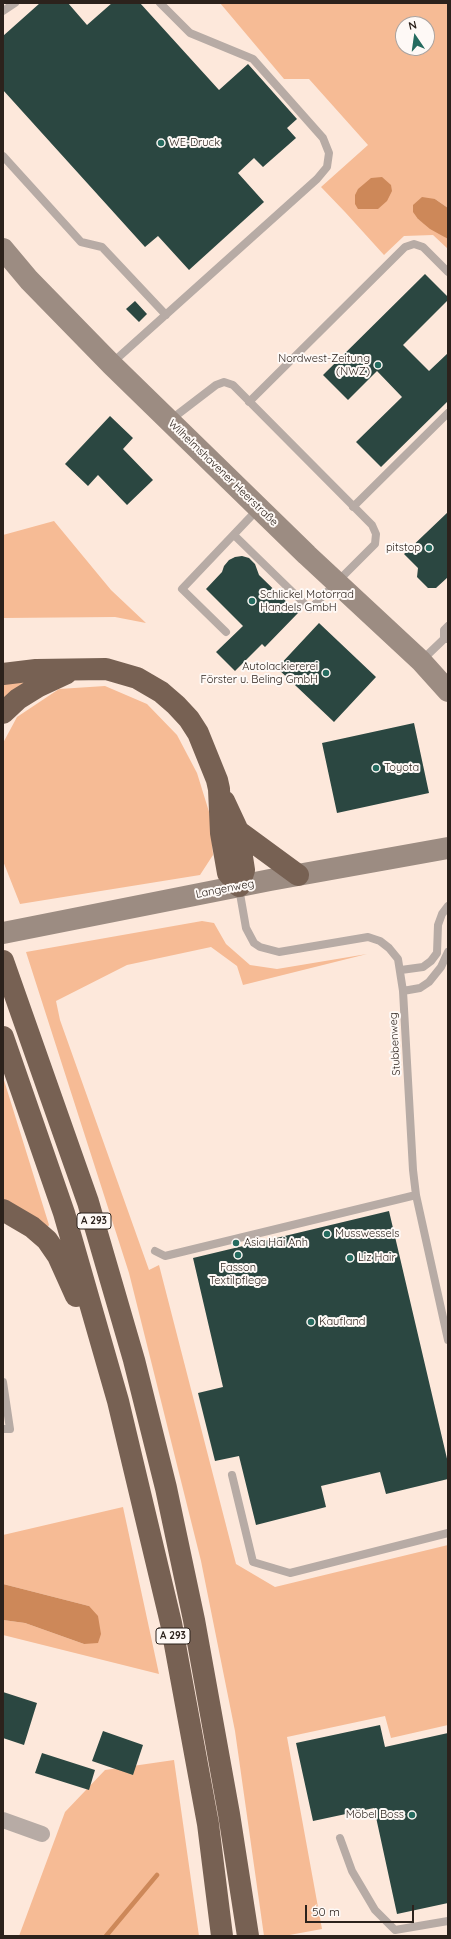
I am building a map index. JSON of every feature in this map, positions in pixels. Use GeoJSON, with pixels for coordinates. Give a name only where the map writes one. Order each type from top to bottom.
{"type":"FeatureCollection","features":[{"type":"Feature","properties":{"kind":"highway"},"geometry":{"type":"LineString","coordinates":[[3,674],[36,670],[106,669],[137,678],[161,692],[189,719],[205,747],[219,789],[238,831],[244,870],[239,886]]}},
{"type":"Feature","properties":{"kind":"highway"},"geometry":{"type":"LineString","coordinates":[[3,713],[18,699],[39,686],[74,670]]}},
{"type":"Feature","properties":{"kind":"highway"},"geometry":{"type":"LineString","coordinates":[[219,789],[221,833],[228,873],[239,886]]}},
{"type":"Feature","properties":{"kind":"highway"},"geometry":{"type":"LineString","coordinates":[[238,831],[298,875]]}},
{"type":"Feature","properties":{"kind":"highway","name":"A 293"},"geometry":{"type":"LineString","coordinates":[[3,961],[88,1202],[136,1367],[166,1488],[194,1620],[229,1814],[248,1936]]}},
{"type":"Feature","properties":{"kind":"highway","name":"A 293"},"geometry":{"type":"LineString","coordinates":[[3,1037],[64,1214],[118,1401],[171,1623],[208,1824],[222,1936]]}},
{"type":"Feature","properties":{"kind":"highway"},"geometry":{"type":"LineString","coordinates":[[3,1210],[32,1227],[47,1240],[58,1256],[75,1293],[102,1382],[118,1401]]}},
{"type":"Feature","properties":{"kind":"street","name":"Wilhelmshavener Heerstraße"},"geometry":{"type":"LineString","coordinates":[[3,250],[29,280],[111,364],[337,583],[421,661],[448,691]]}},
{"type":"Feature","properties":{"kind":"street","name":"Langenweg"},"geometry":{"type":"LineString","coordinates":[[3,933],[239,886],[448,848]]}},
{"type":"Feature","properties":{"kind":"street"},"geometry":{"type":"LineString","coordinates":[[3,1820],[42,1834]]}},
{"type":"Feature","properties":{"kind":"lane"},"geometry":{"type":"LineString","coordinates":[[3,11],[15,3]]}},
{"type":"Feature","properties":{"kind":"lane"},"geometry":{"type":"LineString","coordinates":[[111,364],[317,179],[327,167],[329,153],[323,138],[253,59],[190,33],[160,3]]}},
{"type":"Feature","properties":{"kind":"lane"},"geometry":{"type":"LineString","coordinates":[[3,156],[81,242],[102,247],[166,315]]}},
{"type":"Feature","properties":{"kind":"lane"},"geometry":{"type":"LineString","coordinates":[[249,402],[406,247],[414,244],[423,247],[448,272]]}},
{"type":"Feature","properties":{"kind":"lane"},"geometry":{"type":"LineString","coordinates":[[169,421],[216,385],[224,382],[232,384],[372,526],[376,534],[375,544],[310,609],[234,534]]}},
{"type":"Feature","properties":{"kind":"lane"},"geometry":{"type":"LineString","coordinates":[[353,507],[448,413]]}},
{"type":"Feature","properties":{"kind":"lane"},"geometry":{"type":"LineString","coordinates":[[226,632],[182,589],[259,508]]}},
{"type":"Feature","properties":{"kind":"lane"},"geometry":{"type":"LineString","coordinates":[[421,661],[446,639],[444,630],[448,626]]}},
{"type":"Feature","properties":{"kind":"lane","name":"Stubbenweg"},"geometry":{"type":"LineString","coordinates":[[239,886],[246,928],[254,943],[260,947],[279,952],[368,937],[380,941],[389,948],[398,959],[401,970],[403,991],[413,1170],[416,1195],[446,1320],[448,1340]]}},
{"type":"Feature","properties":{"kind":"lane"},"geometry":{"type":"LineString","coordinates":[[401,970],[422,967],[431,961],[437,953],[438,925],[442,914],[448,906]]}},
{"type":"Feature","properties":{"kind":"lane"},"geometry":{"type":"LineString","coordinates":[[403,991],[420,988],[429,982],[440,967],[448,952]]}},
{"type":"Feature","properties":{"kind":"lane"},"geometry":{"type":"LineString","coordinates":[[155,1251],[165,1256],[416,1195]]}},
{"type":"Feature","properties":{"kind":"lane"},"geometry":{"type":"LineString","coordinates":[[3,1382],[10,1429],[3,1429]]}},
{"type":"Feature","properties":{"kind":"lane"},"geometry":{"type":"LineString","coordinates":[[232,1475],[253,1562],[275,1569],[290,1573],[448,1533]]}},
{"type":"Feature","properties":{"kind":"lane"},"geometry":{"type":"LineString","coordinates":[[340,1838],[352,1871],[375,1910],[395,1930],[448,1921]]}},
{"type":"Feature","properties":{"kind":"shaded area"},"geometry":{"type":"Polygon","coordinates":[[[220,3],[448,3],[448,208],[435,199],[418,219],[448,239],[448,249],[433,235],[404,236],[384,255],[321,187],[368,145],[309,79],[284,79],[220,3]]]}},
{"type":"Feature","properties":{"kind":"shaded area"},"geometry":{"type":"Polygon","coordinates":[[[382,177],[391,185],[392,191],[387,201],[378,209],[358,209],[355,204],[355,195],[358,189],[371,178],[382,177]]]}},
{"type":"Feature","properties":{"kind":"shaded area"},"geometry":{"type":"Polygon","coordinates":[[[422,197],[435,199],[448,208],[448,239],[430,229],[418,219],[413,212],[413,205],[422,197]]]}},
{"type":"Feature","properties":{"kind":"shaded area"},"geometry":{"type":"Polygon","coordinates":[[[54,521],[111,590],[146,623],[115,617],[3,618],[3,535],[54,521]]]}},
{"type":"Feature","properties":{"kind":"shaded area"},"geometry":{"type":"Polygon","coordinates":[[[26,682],[3,701],[3,684],[26,682]]]}},
{"type":"Feature","properties":{"kind":"shaded area"},"geometry":{"type":"Polygon","coordinates":[[[105,686],[147,704],[177,735],[197,773],[210,815],[213,855],[200,875],[20,904],[3,861],[3,743],[17,717],[59,689],[105,686]]]}},
{"type":"Feature","properties":{"kind":"shaded area"},"geometry":{"type":"Polygon","coordinates":[[[202,921],[214,923],[226,944],[250,965],[277,969],[367,954],[243,985],[237,966],[211,947],[127,965],[56,1001],[60,1020],[149,1270],[159,1265],[236,1564],[275,1587],[448,1545],[448,1725],[391,1738],[385,1716],[287,1737],[322,1929],[284,1936],[264,1936],[235,1731],[201,1561],[129,1273],[26,952],[202,921]]]}},
{"type":"Feature","properties":{"kind":"shaded area"},"geometry":{"type":"Polygon","coordinates":[[[3,1077],[49,1225],[45,1231],[3,1202],[3,1077]]]}},
{"type":"Feature","properties":{"kind":"shaded area"},"geometry":{"type":"Polygon","coordinates":[[[123,1507],[159,1674],[3,1635],[3,1620],[25,1623],[84,1644],[89,1606],[3,1584],[3,1535],[123,1507]]]}},
{"type":"Feature","properties":{"kind":"shaded area"},"geometry":{"type":"Polygon","coordinates":[[[3,1584],[89,1606],[98,1616],[101,1634],[98,1643],[84,1644],[25,1623],[3,1620],[3,1584]]]}},
{"type":"Feature","properties":{"kind":"shaded area"},"geometry":{"type":"Polygon","coordinates":[[[174,1760],[199,1936],[19,1936],[65,1812],[105,1770],[174,1760]]]}},
{"type":"Feature","properties":{"kind":"building","name":"WE-Druck"},"geometry":{"type":"Polygon","coordinates":[[[40,3],[68,3],[87,25],[112,3],[140,3],[219,90],[248,64],[297,119],[287,128],[296,138],[263,167],[254,158],[238,173],[264,202],[189,270],[158,236],[145,247],[3,90],[3,36],[40,3]]]}},
{"type":"Feature","properties":{"kind":"building","name":"Nordwest-Zeitung (NWZ)"},"geometry":{"type":"Polygon","coordinates":[[[425,274],[448,297],[448,300],[403,345],[429,371],[448,353],[448,401],[381,467],[356,442],[402,397],[377,371],[348,400],[323,375],[425,274]]]}},
{"type":"Feature","properties":{"kind":"building"},"geometry":{"type":"Polygon","coordinates":[[[135,301],[147,314],[139,322],[126,309],[135,301]]]}},
{"type":"Feature","properties":{"kind":"building"},"geometry":{"type":"Polygon","coordinates":[[[110,416],[133,438],[123,449],[153,480],[127,505],[98,475],[88,486],[65,464],[110,416]]]}},
{"type":"Feature","properties":{"kind":"building","name":"pitstop"},"geometry":{"type":"Polygon","coordinates":[[[448,512],[448,577],[436,588],[428,588],[417,577],[418,568],[404,554],[448,512]]]}},
{"type":"Feature","properties":{"kind":"building","name":"Schlickel Motorrad Handels GmbH"},"geometry":{"type":"Polygon","coordinates":[[[242,556],[249,558],[255,564],[259,575],[298,613],[265,647],[262,644],[235,671],[216,652],[243,626],[206,589],[222,572],[224,566],[229,560],[242,556]]]}},
{"type":"Feature","properties":{"kind":"building","name":"Autolackiererei Förster u. Beling GmbH"},"geometry":{"type":"Polygon","coordinates":[[[319,623],[376,677],[334,722],[277,668],[319,623]]]}},
{"type":"Feature","properties":{"kind":"building","name":"Toyota"},"geometry":{"type":"Polygon","coordinates":[[[414,723],[429,793],[337,813],[322,743],[414,723]]]}},
{"type":"Feature","properties":{"kind":"building","name":"Kaufland"},"geometry":{"type":"Polygon","coordinates":[[[389,1211],[448,1463],[448,1479],[386,1494],[380,1472],[321,1486],[326,1507],[256,1525],[239,1456],[215,1461],[198,1393],[223,1387],[193,1258],[389,1211]]]}},
{"type":"Feature","properties":{"kind":"building"},"geometry":{"type":"Polygon","coordinates":[[[3,1692],[37,1703],[24,1745],[3,1738],[3,1692]]]}},
{"type":"Feature","properties":{"kind":"building","name":"Möbel Boss"},"geometry":{"type":"Polygon","coordinates":[[[380,1725],[385,1747],[448,1733],[448,1903],[397,1914],[374,1808],[313,1821],[296,1743],[380,1725]]]}},
{"type":"Feature","properties":{"kind":"building"},"geometry":{"type":"Polygon","coordinates":[[[103,1731],[143,1745],[133,1775],[92,1761],[103,1731]]]}},
{"type":"Feature","properties":{"kind":"building"},"geometry":{"type":"Polygon","coordinates":[[[42,1753],[95,1770],[89,1790],[35,1773],[42,1753]]]}},
{"type":"Feature","properties":{"kind":"waterway"},"geometry":{"type":"LineString","coordinates":[[106,1936],[157,1875]]}},
{"type":"Feature","properties":{"kind":"place","name":"WE-Druck"},"geometry":{"type":"Point","coordinates":[161,143]}},
{"type":"Feature","properties":{"kind":"place","name":"Nordwest-Zeitung (NWZ)"},"geometry":{"type":"Point","coordinates":[378,365]}},
{"type":"Feature","properties":{"kind":"place","name":"pitstop"},"geometry":{"type":"Point","coordinates":[429,548]}},
{"type":"Feature","properties":{"kind":"place","name":"Schlickel Motorrad Handels GmbH"},"geometry":{"type":"Point","coordinates":[252,601]}},
{"type":"Feature","properties":{"kind":"place","name":"Autolackiererei Förster u. Beling GmbH"},"geometry":{"type":"Point","coordinates":[326,673]}},
{"type":"Feature","properties":{"kind":"place","name":"Toyota"},"geometry":{"type":"Point","coordinates":[376,768]}},
{"type":"Feature","properties":{"kind":"place","name":"Musswessels"},"geometry":{"type":"Point","coordinates":[327,1234]}},
{"type":"Feature","properties":{"kind":"place","name":"Asia Hai Anh"},"geometry":{"type":"Point","coordinates":[236,1243]}},
{"type":"Feature","properties":{"kind":"place","name":"Fasson Textilpflege"},"geometry":{"type":"Point","coordinates":[238,1255]}},
{"type":"Feature","properties":{"kind":"place","name":"Liz Hair"},"geometry":{"type":"Point","coordinates":[350,1258]}},
{"type":"Feature","properties":{"kind":"place","name":"Kaufland"},"geometry":{"type":"Point","coordinates":[311,1322]}},
{"type":"Feature","properties":{"kind":"place","name":"Möbel Boss"},"geometry":{"type":"Point","coordinates":[412,1815]}}]}
